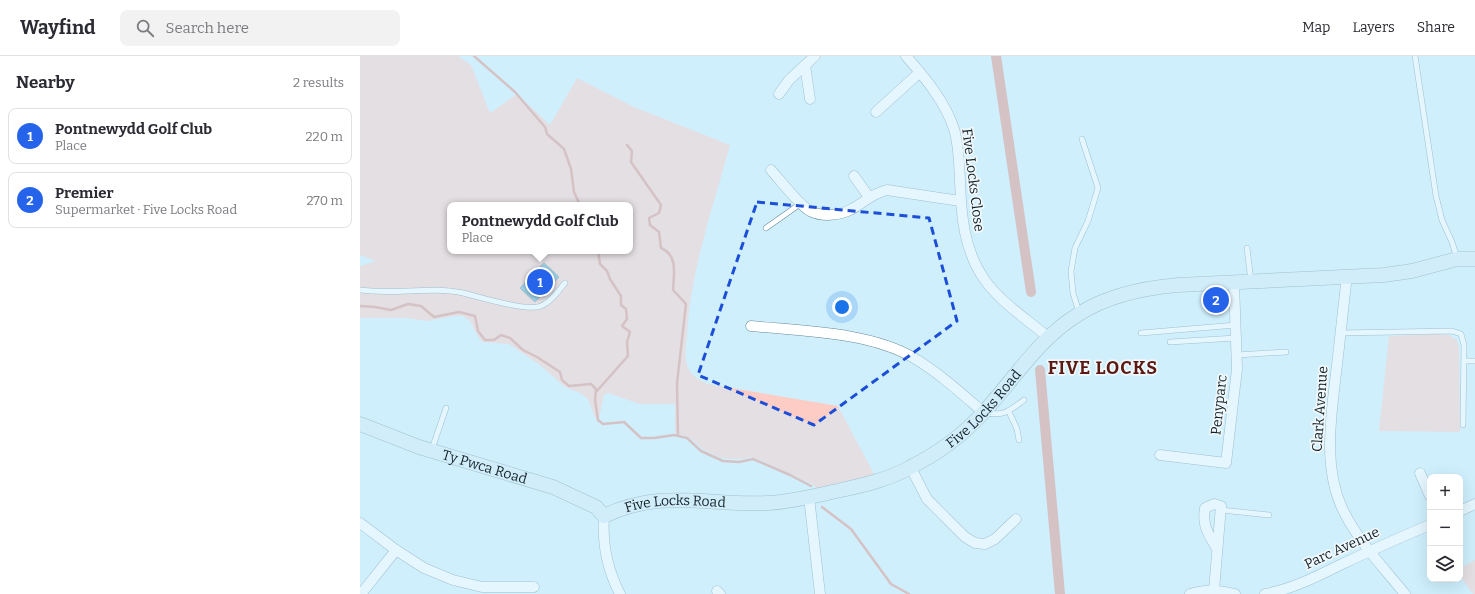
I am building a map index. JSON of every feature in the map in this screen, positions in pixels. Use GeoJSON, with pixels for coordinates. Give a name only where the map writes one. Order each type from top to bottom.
{"type":"FeatureCollection","features":[{"type":"Feature","properties":{"kind":"street"},"geometry":{"type":"LineString","coordinates":[[779,94],[789,80],[815,56]]}},
{"type":"Feature","properties":{"kind":"street","name":"Five Locks Close"},"geometry":{"type":"LineString","coordinates":[[906,56],[944,104],[954,130],[959,162],[960,200],[963,230],[971,254],[984,278],[1004,302],[1049,338]]}},
{"type":"Feature","properties":{"kind":"street"},"geometry":{"type":"LineString","coordinates":[[805,65],[810,99]]}},
{"type":"Feature","properties":{"kind":"street"},"geometry":{"type":"LineString","coordinates":[[876,112],[920,72]]}},
{"type":"Feature","properties":{"kind":"street"},"geometry":{"type":"LineString","coordinates":[[771,170],[801,203],[810,210],[830,216],[851,210],[869,197],[887,190],[960,200]]}},
{"type":"Feature","properties":{"kind":"street"},"geometry":{"type":"LineString","coordinates":[[854,176],[869,197]]}},
{"type":"Feature","properties":{"kind":"street","name":"Five Locks Road"},"geometry":{"type":"LineString","coordinates":[[604,516],[618,509],[656,500],[683,499],[767,504],[809,498],[878,482],[911,468],[947,445],[966,430],[1058,329],[1079,313],[1124,294],[1153,287],[1384,275],[1412,271],[1457,259],[1475,259]]}},
{"type":"Feature","properties":{"kind":"street","name":"Clark Avenue"},"geometry":{"type":"LineString","coordinates":[[1347,276],[1331,422],[1330,452],[1335,485],[1342,507],[1353,528],[1405,594]]}},
{"type":"Feature","properties":{"kind":"street","name":"Penyparc"},"geometry":{"type":"LineString","coordinates":[[1160,455],[1226,463],[1237,369],[1234,282]]}},
{"type":"Feature","properties":{"kind":"street"},"geometry":{"type":"LineString","coordinates":[[751,326],[848,336],[880,343],[913,357],[940,376],[983,412]]}},
{"type":"Feature","properties":{"kind":"street","name":"Ty Pwca Road"},"geometry":{"type":"LineString","coordinates":[[360,424],[431,450],[553,487],[596,507],[604,516]]}},
{"type":"Feature","properties":{"kind":"street"},"geometry":{"type":"LineString","coordinates":[[911,468],[926,499],[965,537],[975,543],[985,544],[995,538],[1016,519]]}},
{"type":"Feature","properties":{"kind":"street"},"geometry":{"type":"LineString","coordinates":[[1420,473],[1427,489]]}},
{"type":"Feature","properties":{"kind":"street"},"geometry":{"type":"LineString","coordinates":[[809,498],[820,594]]}},
{"type":"Feature","properties":{"kind":"street"},"geometry":{"type":"LineString","coordinates":[[1214,590],[1221,506],[1214,504],[1205,508],[1203,517],[1204,527],[1217,549]]}},
{"type":"Feature","properties":{"kind":"street"},"geometry":{"type":"LineString","coordinates":[[1462,510],[1475,504]]}},
{"type":"Feature","properties":{"kind":"street"},"geometry":{"type":"LineString","coordinates":[[604,516],[604,550],[620,594]]}},
{"type":"Feature","properties":{"kind":"street"},"geometry":{"type":"LineString","coordinates":[[360,523],[396,550],[424,568],[453,580],[482,587],[488,591],[534,587]]}},
{"type":"Feature","properties":{"kind":"street","name":"Parc Avenue"},"geometry":{"type":"LineString","coordinates":[[1266,594],[1290,591],[1370,551],[1427,525]]}},
{"type":"Feature","properties":{"kind":"street"},"geometry":{"type":"LineString","coordinates":[[360,594],[396,550]]}},
{"type":"Feature","properties":{"kind":"street"},"geometry":{"type":"LineString","coordinates":[[1190,594],[1204,590],[1214,590],[1235,594]]}},
{"type":"Feature","properties":{"kind":"lane"},"geometry":{"type":"LineString","coordinates":[[1415,56],[1436,196],[1442,220],[1452,242],[1457,259]]}},
{"type":"Feature","properties":{"kind":"lane"},"geometry":{"type":"LineString","coordinates":[[1079,313],[1073,293],[1072,271],[1075,248],[1088,221],[1098,188],[1082,139]]}},
{"type":"Feature","properties":{"kind":"lane"},"geometry":{"type":"LineString","coordinates":[[766,228],[801,203]]}},
{"type":"Feature","properties":{"kind":"lane"},"geometry":{"type":"LineString","coordinates":[[1247,248],[1251,282]]}},
{"type":"Feature","properties":{"kind":"lane"},"geometry":{"type":"LineString","coordinates":[[360,290],[390,292],[440,290],[462,293],[512,305],[532,308],[541,306],[555,295],[565,283]]}},
{"type":"Feature","properties":{"kind":"lane"},"geometry":{"type":"LineString","coordinates":[[1141,333],[1236,325]]}},
{"type":"Feature","properties":{"kind":"lane"},"geometry":{"type":"LineString","coordinates":[[1340,333],[1452,331],[1461,334],[1464,345],[1463,425]]}},
{"type":"Feature","properties":{"kind":"lane"},"geometry":{"type":"LineString","coordinates":[[1170,342],[1237,338]]}},
{"type":"Feature","properties":{"kind":"lane"},"geometry":{"type":"LineString","coordinates":[[1237,355],[1286,352]]}},
{"type":"Feature","properties":{"kind":"lane"},"geometry":{"type":"LineString","coordinates":[[1464,361],[1475,362]]}},
{"type":"Feature","properties":{"kind":"lane"},"geometry":{"type":"LineString","coordinates":[[983,412],[998,415],[1009,412],[1024,400]]}},
{"type":"Feature","properties":{"kind":"lane"},"geometry":{"type":"LineString","coordinates":[[431,450],[446,408]]}},
{"type":"Feature","properties":{"kind":"lane"},"geometry":{"type":"LineString","coordinates":[[1009,412],[1017,429],[1019,440]]}},
{"type":"Feature","properties":{"kind":"lane"},"geometry":{"type":"LineString","coordinates":[[1221,510],[1269,515]]}},
{"type":"Feature","properties":{"kind":"highlighted area"},"geometry":{"type":"Polygon","coordinates":[[[757,202],[929,218],[957,321],[814,425],[698,375],[757,202]]]}},
{"type":"Feature","properties":{"kind":"shaded area"},"geometry":{"type":"Polygon","coordinates":[[[360,56],[458,56],[471,65],[490,113],[517,94],[550,125],[577,78],[634,107],[730,145],[697,264],[689,312],[686,362],[689,370],[697,378],[708,384],[838,406],[875,476],[817,489],[812,484],[758,459],[750,457],[743,459],[728,459],[719,457],[704,450],[689,437],[675,433],[675,404],[640,404],[608,393],[604,395],[598,423],[588,399],[580,393],[565,387],[541,366],[509,344],[482,342],[470,321],[463,316],[427,321],[406,318],[360,318],[360,266],[376,261],[360,255],[360,56]]]}},
{"type":"Feature","properties":{"kind":"shaded area"},"geometry":{"type":"Polygon","coordinates":[[[1449,335],[1457,340],[1459,348],[1460,432],[1379,431],[1389,336],[1449,335]]]}},
{"type":"Feature","properties":{"kind":"shaded area"},"geometry":{"type":"Polygon","coordinates":[[[1475,560],[1475,594],[1473,594],[1463,580],[1463,566],[1475,560]]]}},
{"type":"Feature","properties":{"kind":"building"},"geometry":{"type":"Polygon","coordinates":[[[544,263],[559,277],[535,302],[520,288],[544,263]]]}},
{"type":"Feature","properties":{"kind":"waterway"},"geometry":{"type":"LineString","coordinates":[[474,56],[515,92],[545,127],[547,134],[564,149],[571,169],[574,192],[579,202]]}},
{"type":"Feature","properties":{"kind":"waterway"},"geometry":{"type":"LineString","coordinates":[[996,56],[1031,292]]}},
{"type":"Feature","properties":{"kind":"waterway"},"geometry":{"type":"LineString","coordinates":[[627,145],[632,151],[631,162],[661,205],[659,213],[649,218],[650,225],[659,232],[661,248],[666,251],[673,260],[673,290],[686,304],[677,383],[678,436]]}},
{"type":"Feature","properties":{"kind":"waterway"},"geometry":{"type":"LineString","coordinates":[[596,392],[628,356],[627,342],[630,332],[622,326],[627,319],[626,309],[621,305],[621,296],[610,279],[607,271],[600,264],[598,254]]}},
{"type":"Feature","properties":{"kind":"waterway"},"geometry":{"type":"LineString","coordinates":[[360,306],[391,310],[408,304],[421,306],[434,317],[459,312],[475,316],[478,331],[485,340],[494,340],[501,335],[510,338],[523,350],[560,372],[562,380],[569,386],[591,384],[596,389],[595,400],[598,420],[603,424],[624,422],[641,438],[674,435],[687,438],[701,451],[723,461],[739,462],[753,459],[811,486]]}},
{"type":"Feature","properties":{"kind":"waterway"},"geometry":{"type":"LineString","coordinates":[[1040,370],[1060,594]]}},
{"type":"Feature","properties":{"kind":"waterway"},"geometry":{"type":"LineString","coordinates":[[822,507],[851,529],[891,584],[909,594]]}},
{"type":"Feature","properties":{"kind":"place","name":"Pontnewydd Golf Club"},"geometry":{"type":"Point","coordinates":[540,282]}},
{"type":"Feature","properties":{"kind":"place","name":"Premier"},"geometry":{"type":"Point","coordinates":[1216,300]}},
{"type":"Feature","properties":{"kind":"district","name":"FIVE LOCKS"},"geometry":{"type":"Point","coordinates":[1103,368]}}]}
